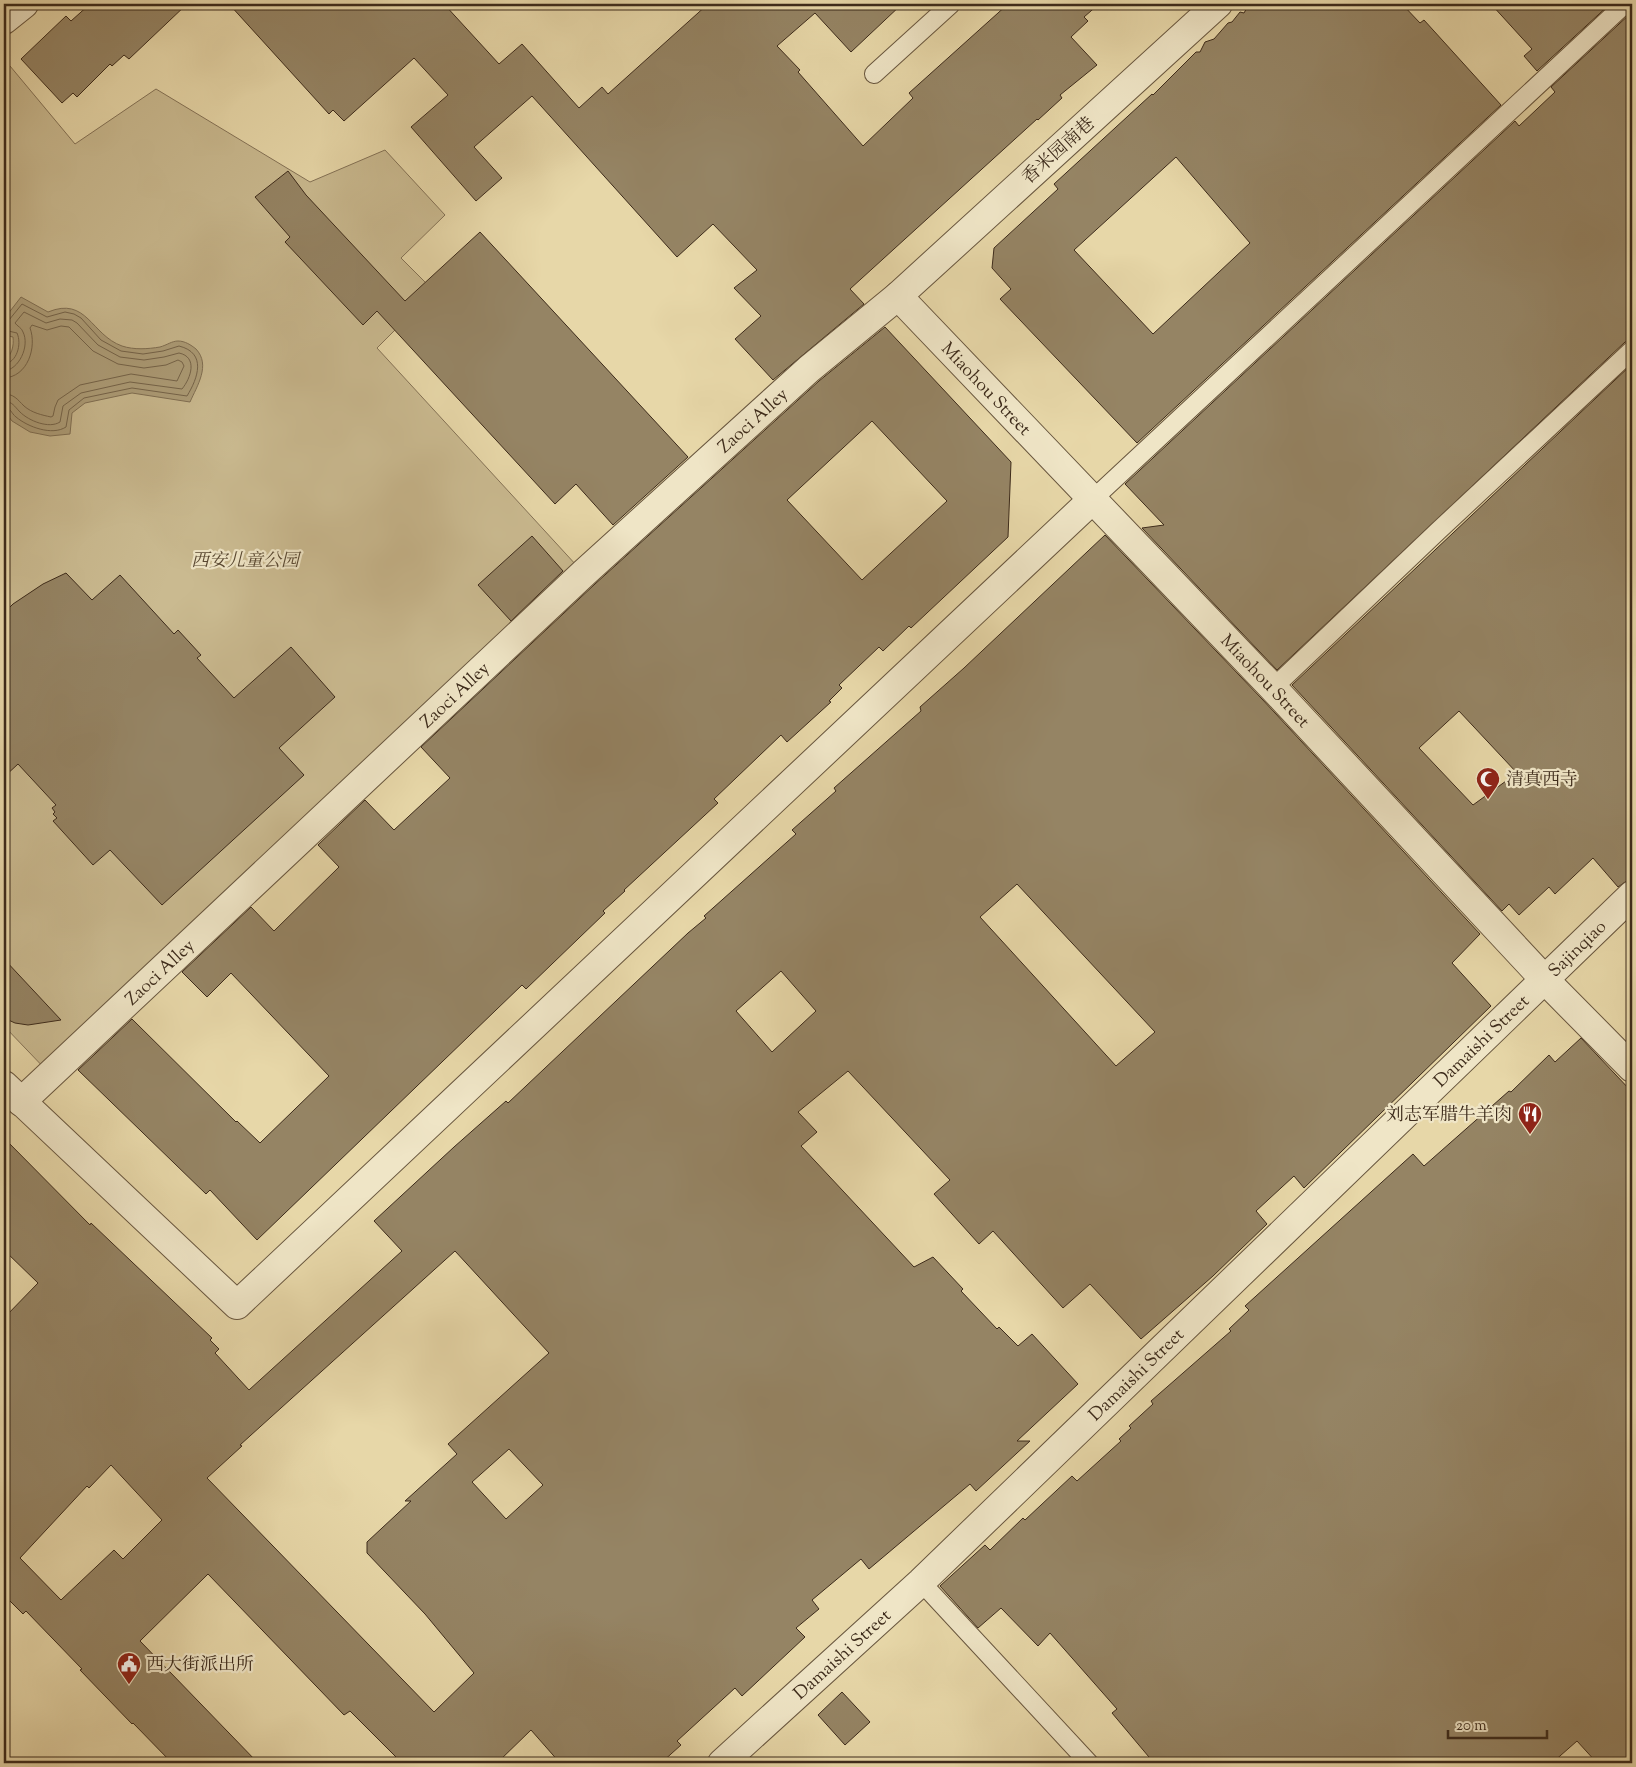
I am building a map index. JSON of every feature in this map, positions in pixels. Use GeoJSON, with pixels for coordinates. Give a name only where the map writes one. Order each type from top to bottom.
{"type":"FeatureCollection","features":[{"type":"Feature","properties":{"kind":"street"},"geometry":{"type":"LineString","coordinates":[[4,20],[24,4]]}},
{"type":"Feature","properties":{"kind":"street","name":"香米园南巷"},"geometry":{"type":"LineString","coordinates":[[898,296],[1218,4]]}},
{"type":"Feature","properties":{"kind":"street","name":"Miaohou Street"},"geometry":{"type":"LineString","coordinates":[[898,296],[1273,688],[1544,980],[1632,1068]]}},
{"type":"Feature","properties":{"kind":"street","name":"Zaoci Alley"},"geometry":{"type":"LineString","coordinates":[[12,1093],[809,369],[898,296]]}},
{"type":"Feature","properties":{"kind":"street"},"geometry":{"type":"LineString","coordinates":[[12,1093],[237,1305],[1092,500]]}},
{"type":"Feature","properties":{"kind":"street","name":"Sajinqiao"},"geometry":{"type":"LineString","coordinates":[[1544,980],[1632,895]]}},
{"type":"Feature","properties":{"kind":"street","name":"Damaishi Street"},"geometry":{"type":"LineString","coordinates":[[722,1763],[921,1582],[1544,980]]}},
{"type":"Feature","properties":{"kind":"lane"},"geometry":{"type":"LineString","coordinates":[[874,74],[951,4]]}},
{"type":"Feature","properties":{"kind":"lane"},"geometry":{"type":"LineString","coordinates":[[1092,500],[1625,4]]}},
{"type":"Feature","properties":{"kind":"lane"},"geometry":{"type":"LineString","coordinates":[[1273,688],[1632,350]]}},
{"type":"Feature","properties":{"kind":"lane"},"geometry":{"type":"LineString","coordinates":[[921,1582],[1089,1763]]}},
{"type":"Feature","properties":{"kind":"green space","name":"西安儿童公园"},"geometry":{"type":"Polygon","coordinates":[[[10,66],[75,144],[156,89],[310,182],[385,150],[445,215],[401,258],[434,291],[377,348],[577,566],[50,1074],[4,1026],[4,72],[10,66]]]}},
{"type":"Feature","properties":{"kind":"water"},"geometry":{"type":"Polygon","coordinates":[[[21,297],[48,312],[61,308],[72,309],[88,319],[112,341],[122,346],[136,349],[151,348],[178,341],[190,345],[200,355],[203,369],[190,402],[132,393],[85,403],[72,413],[70,434],[50,436],[30,432],[12,421],[4,410],[4,361],[12,350],[13,337],[4,335],[4,319],[21,297]]]}},
{"type":"Feature","properties":{"kind":"building"},"geometry":{"type":"Polygon","coordinates":[[[90,4],[187,4],[129,59],[124,55],[112,66],[110,64],[77,97],[73,93],[62,103],[21,59],[66,16],[71,21],[90,4]]]}},
{"type":"Feature","properties":{"kind":"building"},"geometry":{"type":"Polygon","coordinates":[[[229,4],[444,4],[499,64],[522,44],[579,108],[602,87],[608,94],[708,4],[902,4],[851,52],[815,13],[777,46],[800,70],[798,72],[863,146],[913,98],[909,93],[1008,4],[1099,4],[1084,17],[1088,21],[1071,37],[1097,65],[1060,95],[1062,98],[850,289],[864,304],[773,380],[735,339],[761,316],[734,288],[757,270],[713,224],[677,257],[532,96],[474,147],[502,178],[476,201],[411,127],[448,95],[414,58],[344,121],[333,110],[329,114],[229,4]]]}},
{"type":"Feature","properties":{"kind":"building"},"geometry":{"type":"Polygon","coordinates":[[[1249,4],[1402,4],[1420,23],[1424,20],[1501,105],[1137,443],[1000,299],[1011,289],[992,268],[994,248],[1058,189],[1054,184],[1153,95],[1196,52],[1200,52],[1205,42],[1214,39],[1240,12],[1244,13],[1249,4]],[[1176,157],[1074,250],[1153,334],[1250,243],[1176,157]]]}},
{"type":"Feature","properties":{"kind":"building"},"geometry":{"type":"Polygon","coordinates":[[[1491,4],[1610,4],[1537,71],[1524,56],[1532,49],[1491,4]]]}},
{"type":"Feature","properties":{"kind":"building"},"geometry":{"type":"Polygon","coordinates":[[[1632,12],[1632,340],[1625,342],[1277,670],[1142,528],[1164,525],[1125,484],[1515,121],[1519,126],[1555,92],[1551,87],[1632,12]]]}},
{"type":"Feature","properties":{"kind":"building"},"geometry":{"type":"Polygon","coordinates":[[[288,171],[306,195],[405,301],[480,232],[688,457],[613,525],[576,484],[555,504],[377,311],[363,325],[285,242],[290,237],[255,197],[288,171]]]}},
{"type":"Feature","properties":{"kind":"building"},"geometry":{"type":"Polygon","coordinates":[[[885,327],[1011,462],[1008,537],[911,628],[909,626],[883,651],[879,647],[839,685],[842,688],[829,701],[831,702],[787,742],[781,735],[714,799],[718,803],[624,890],[603,911],[605,913],[526,989],[522,985],[257,1240],[210,1190],[206,1194],[78,1070],[132,1019],[236,1122],[260,1143],[329,1076],[231,973],[207,997],[182,972],[251,907],[274,931],[339,867],[318,845],[365,800],[394,830],[450,778],[421,747],[595,584],[819,381],[885,327]],[[872,421],[787,500],[862,580],[947,501],[872,421]]]}},
{"type":"Feature","properties":{"kind":"building"},"geometry":{"type":"Polygon","coordinates":[[[1632,364],[1632,880],[1628,880],[1618,887],[1593,858],[1555,894],[1549,887],[1519,915],[1509,904],[1502,911],[1292,685],[1632,364]],[[1459,711],[1419,748],[1473,805],[1517,773],[1459,711]]]}},
{"type":"Feature","properties":{"kind":"building"},"geometry":{"type":"Polygon","coordinates":[[[1105,535],[1262,699],[1480,934],[1452,963],[1491,1006],[1304,1188],[1294,1176],[1256,1211],[1267,1224],[1213,1276],[1141,1339],[1090,1284],[1063,1308],[993,1231],[979,1244],[934,1194],[950,1180],[848,1071],[798,1112],[817,1132],[801,1146],[914,1267],[933,1257],[963,1289],[961,1291],[997,1329],[999,1327],[1018,1346],[1032,1334],[1078,1384],[1017,1441],[1030,1441],[976,1491],[970,1484],[869,1569],[861,1559],[812,1600],[819,1609],[796,1628],[805,1637],[742,1696],[735,1688],[677,1741],[681,1745],[661,1763],[560,1763],[531,1730],[497,1763],[402,1763],[350,1711],[344,1715],[208,1574],[140,1641],[258,1763],[172,1763],[80,1670],[82,1669],[26,1611],[23,1614],[4,1595],[4,1318],[38,1283],[4,1250],[4,1138],[90,1225],[91,1223],[212,1338],[210,1340],[219,1349],[215,1353],[249,1390],[402,1251],[374,1221],[506,1101],[508,1103],[706,918],[704,916],[796,834],[792,830],[836,791],[834,788],[921,711],[920,707],[1105,535]],[[1017,884],[980,917],[1116,1066],[1155,1032],[1017,884]],[[781,971],[736,1011],[772,1052],[816,1011],[781,971]],[[455,1251],[240,1445],[242,1446],[207,1478],[434,1712],[474,1673],[425,1614],[367,1553],[367,1542],[411,1501],[405,1501],[457,1454],[448,1444],[549,1353],[455,1251]],[[509,1449],[472,1482],[506,1519],[543,1485],[509,1449]],[[111,1465],[89,1488],[87,1486],[20,1558],[61,1600],[114,1550],[123,1559],[162,1520],[111,1465]]]}},
{"type":"Feature","properties":{"kind":"building"},"geometry":{"type":"Polygon","coordinates":[[[532,536],[563,571],[511,621],[478,585],[532,536]]]}},
{"type":"Feature","properties":{"kind":"building"},"geometry":{"type":"Polygon","coordinates":[[[66,573],[92,600],[120,575],[174,634],[178,630],[201,655],[197,658],[234,698],[291,647],[335,697],[279,748],[304,775],[162,905],[110,850],[93,865],[53,821],[57,818],[53,814],[55,812],[52,808],[56,805],[18,764],[4,777],[4,613],[13,604],[43,584],[66,573]]]}},
{"type":"Feature","properties":{"kind":"building"},"geometry":{"type":"Polygon","coordinates":[[[4,959],[61,1020],[28,1025],[15,1023],[4,1018],[4,959]]]}},
{"type":"Feature","properties":{"kind":"building"},"geometry":{"type":"Polygon","coordinates":[[[1581,1038],[1632,1092],[1632,1763],[1597,1763],[1577,1741],[1552,1763],[1154,1763],[1112,1713],[1117,1709],[1050,1633],[1038,1646],[1001,1608],[978,1628],[940,1586],[985,1545],[990,1550],[1023,1518],[1025,1520],[1072,1476],[1077,1481],[1121,1441],[1119,1439],[1131,1428],[1129,1426],[1153,1404],[1151,1401],[1231,1331],[1229,1329],[1249,1310],[1245,1306],[1413,1154],[1424,1166],[1509,1091],[1511,1092],[1549,1055],[1555,1062],[1581,1038]]]}},
{"type":"Feature","properties":{"kind":"building"},"geometry":{"type":"Polygon","coordinates":[[[842,1692],[870,1722],[845,1745],[818,1715],[842,1692]]]}},
{"type":"Feature","properties":{"kind":"place","name":"清真西寺"},"geometry":{"type":"Point","coordinates":[1488,800]}},
{"type":"Feature","properties":{"kind":"place","name":"刘志军腊牛羊肉"},"geometry":{"type":"Point","coordinates":[1530,1135]}},
{"type":"Feature","properties":{"kind":"place","name":"西大街派出所"},"geometry":{"type":"Point","coordinates":[129,1685]}}]}
